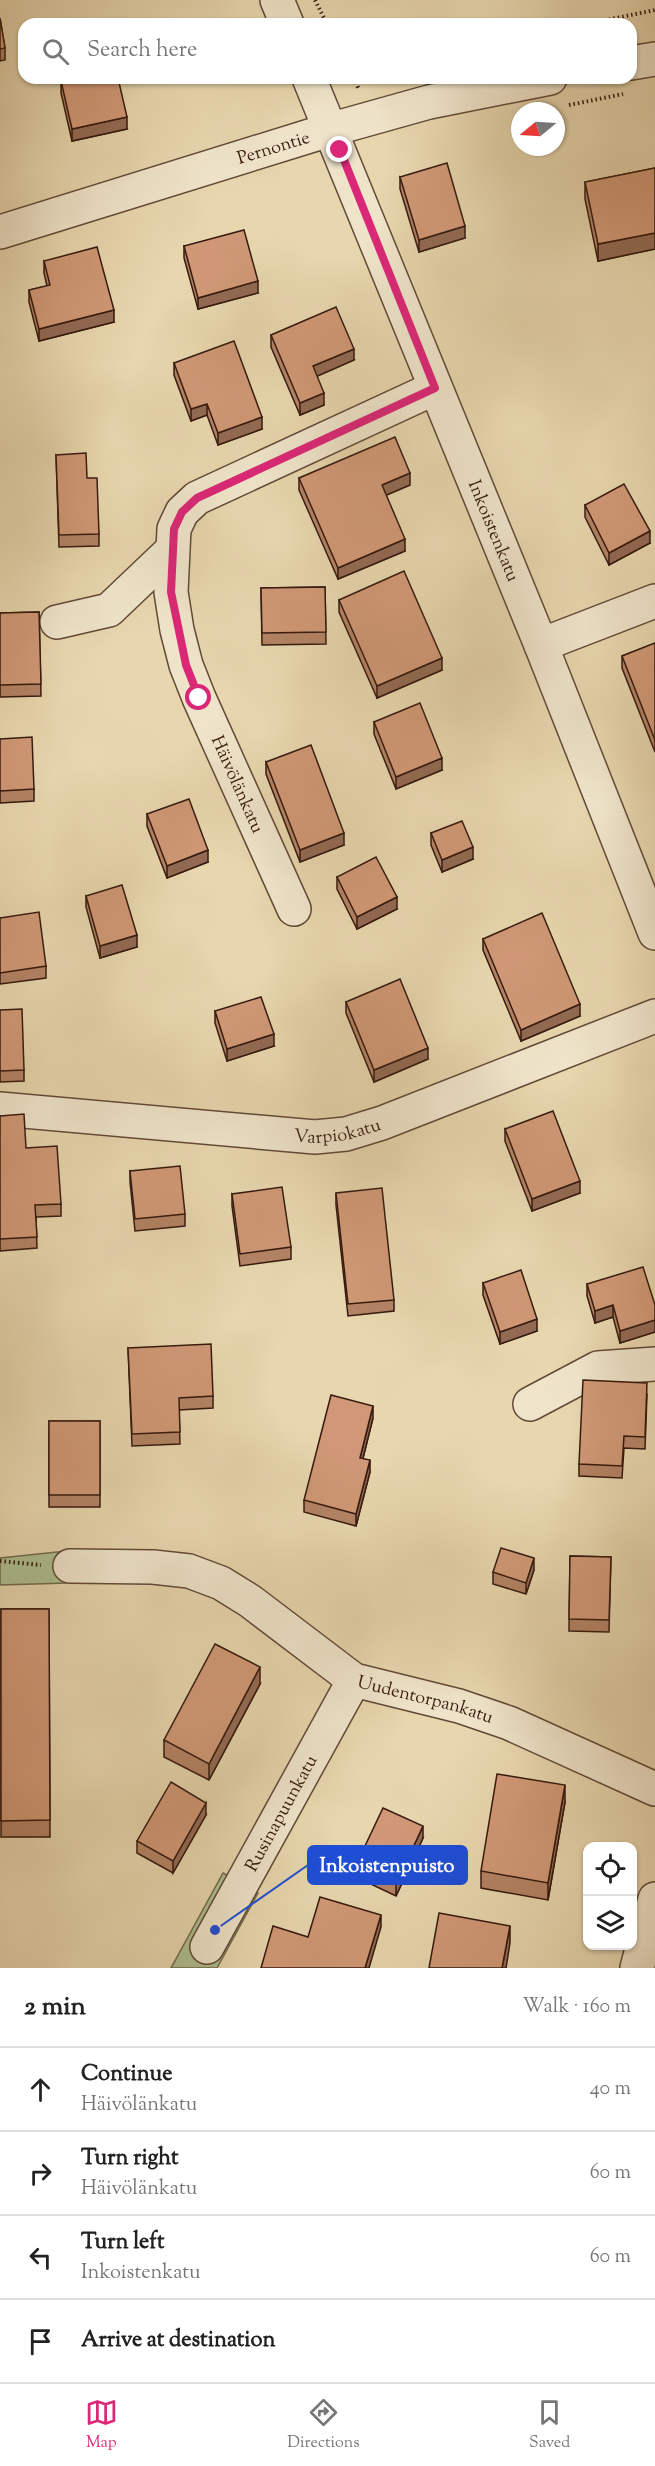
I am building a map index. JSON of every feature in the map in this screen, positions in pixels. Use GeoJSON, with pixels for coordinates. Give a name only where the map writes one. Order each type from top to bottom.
{"type":"FeatureCollection","features":[{"type":"Feature","properties":{"kind":"street"},"geometry":{"type":"LineString","coordinates":[[277,0],[284,18]]}},
{"type":"Feature","properties":{"kind":"street"},"geometry":{"type":"LineString","coordinates":[[637,73],[655,59]]}},
{"type":"Feature","properties":{"kind":"street","name":"Inkoistenkatu"},"geometry":{"type":"LineString","coordinates":[[311,84],[541,645],[655,933]]}},
{"type":"Feature","properties":{"kind":"street","name":"Pernontie"},"geometry":{"type":"LineString","coordinates":[[0,232],[329,130],[429,102],[555,92]]}},
{"type":"Feature","properties":{"kind":"street","name":"Häivölänkatu"},"geometry":{"type":"LineString","coordinates":[[294,909],[186,665],[171,592],[171,551],[174,529],[182,512],[197,498],[435,388]]}},
{"type":"Feature","properties":{"kind":"street"},"geometry":{"type":"LineString","coordinates":[[57,622],[109,610],[171,551]]}},
{"type":"Feature","properties":{"kind":"street"},"geometry":{"type":"LineString","coordinates":[[541,645],[655,601]]}},
{"type":"Feature","properties":{"kind":"street","name":"Varpiokatu"},"geometry":{"type":"LineString","coordinates":[[0,1109],[315,1137],[346,1134],[382,1123],[655,1016]]}},
{"type":"Feature","properties":{"kind":"street"},"geometry":{"type":"LineString","coordinates":[[530,1404],[598,1368],[655,1364]]}},
{"type":"Feature","properties":{"kind":"street","name":"Uudentorpankatu"},"geometry":{"type":"LineString","coordinates":[[70,1566],[112,1564],[189,1571],[221,1583],[250,1601],[354,1680],[459,1706],[508,1723],[655,1789]]}},
{"type":"Feature","properties":{"kind":"street","name":"Rusinapuunkatu"},"geometry":{"type":"LineString","coordinates":[[207,1947],[354,1680]]}},
{"type":"Feature","properties":{"kind":"street"},"geometry":{"type":"LineString","coordinates":[[637,1968],[655,1899]]}},
{"type":"Feature","properties":{"kind":"path"},"geometry":{"type":"LineString","coordinates":[[315,0],[324,18]]}},
{"type":"Feature","properties":{"kind":"path"},"geometry":{"type":"LineString","coordinates":[[616,18],[655,10]]}},
{"type":"Feature","properties":{"kind":"path"},"geometry":{"type":"LineString","coordinates":[[555,92],[598,84]]}},
{"type":"Feature","properties":{"kind":"path"},"geometry":{"type":"LineString","coordinates":[[0,1561],[70,1566]]}},
{"type":"Feature","properties":{"kind":"green space"},"geometry":{"type":"Polygon","coordinates":[[[66,1551],[68,1583],[0,1585],[0,1558],[66,1551]]]}},
{"type":"Feature","properties":{"kind":"green space"},"geometry":{"type":"Polygon","coordinates":[[[223,1873],[258,1893],[217,1968],[171,1968],[223,1873]]]}},
{"type":"Feature","properties":{"kind":"building"},"geometry":{"type":"Polygon","coordinates":[[[0,18],[5,48],[0,49],[0,18]]]}},
{"type":"Feature","properties":{"kind":"building"},"geometry":{"type":"Polygon","coordinates":[[[62,84],[119,84],[127,117],[72,129],[62,84]]]}},
{"type":"Feature","properties":{"kind":"building"},"geometry":{"type":"Polygon","coordinates":[[[447,163],[465,226],[419,240],[400,177],[447,163]]]}},
{"type":"Feature","properties":{"kind":"building"},"geometry":{"type":"Polygon","coordinates":[[[655,168],[655,233],[598,244],[585,182],[655,168]]]}},
{"type":"Feature","properties":{"kind":"building"},"geometry":{"type":"Polygon","coordinates":[[[244,230],[258,281],[198,298],[184,246],[244,230]]]}},
{"type":"Feature","properties":{"kind":"building"},"geometry":{"type":"Polygon","coordinates":[[[97,247],[114,310],[39,329],[29,290],[50,285],[44,261],[97,247]]]}},
{"type":"Feature","properties":{"kind":"building"},"geometry":{"type":"Polygon","coordinates":[[[336,307],[354,349],[313,366],[324,393],[300,403],[271,335],[336,307]]]}},
{"type":"Feature","properties":{"kind":"building"},"geometry":{"type":"Polygon","coordinates":[[[234,341],[262,417],[218,433],[207,404],[191,409],[174,363],[234,341]]]}},
{"type":"Feature","properties":{"kind":"building"},"geometry":{"type":"Polygon","coordinates":[[[395,437],[410,473],[382,485],[405,539],[338,568],[299,478],[395,437]]]}},
{"type":"Feature","properties":{"kind":"building"},"geometry":{"type":"Polygon","coordinates":[[[86,453],[87,478],[97,478],[99,534],[59,535],[56,455],[86,453]]]}},
{"type":"Feature","properties":{"kind":"building"},"geometry":{"type":"Polygon","coordinates":[[[624,484],[650,531],[609,553],[585,505],[624,484]]]}},
{"type":"Feature","properties":{"kind":"building"},"geometry":{"type":"Polygon","coordinates":[[[404,571],[442,658],[377,686],[339,600],[404,571]]]}},
{"type":"Feature","properties":{"kind":"building"},"geometry":{"type":"Polygon","coordinates":[[[325,587],[326,632],[262,633],[261,588],[325,587]]]}},
{"type":"Feature","properties":{"kind":"building"},"geometry":{"type":"Polygon","coordinates":[[[39,612],[41,684],[0,685],[0,613],[39,612]]]}},
{"type":"Feature","properties":{"kind":"building"},"geometry":{"type":"Polygon","coordinates":[[[655,643],[655,740],[622,656],[655,643]]]}},
{"type":"Feature","properties":{"kind":"building"},"geometry":{"type":"Polygon","coordinates":[[[420,703],[442,758],[396,777],[374,722],[420,703]]]}},
{"type":"Feature","properties":{"kind":"building"},"geometry":{"type":"Polygon","coordinates":[[[32,737],[34,789],[0,791],[0,739],[32,737]]]}},
{"type":"Feature","properties":{"kind":"building"},"geometry":{"type":"Polygon","coordinates":[[[311,745],[344,833],[300,850],[266,762],[311,745]]]}},
{"type":"Feature","properties":{"kind":"building"},"geometry":{"type":"Polygon","coordinates":[[[189,799],[208,850],[167,866],[147,814],[189,799]]]}},
{"type":"Feature","properties":{"kind":"building"},"geometry":{"type":"Polygon","coordinates":[[[462,821],[473,847],[442,860],[431,833],[462,821]]]}},
{"type":"Feature","properties":{"kind":"building"},"geometry":{"type":"Polygon","coordinates":[[[376,857],[397,897],[357,917],[337,877],[376,857]]]}},
{"type":"Feature","properties":{"kind":"building"},"geometry":{"type":"Polygon","coordinates":[[[122,885],[137,935],[100,946],[86,896],[122,885]]]}},
{"type":"Feature","properties":{"kind":"building"},"geometry":{"type":"Polygon","coordinates":[[[39,912],[46,966],[0,973],[0,918],[39,912]]]}},
{"type":"Feature","properties":{"kind":"building"},"geometry":{"type":"Polygon","coordinates":[[[542,913],[580,1004],[521,1030],[483,939],[542,913]]]}},
{"type":"Feature","properties":{"kind":"building"},"geometry":{"type":"Polygon","coordinates":[[[400,979],[428,1048],[374,1070],[346,1002],[400,979]]]}},
{"type":"Feature","properties":{"kind":"building"},"geometry":{"type":"Polygon","coordinates":[[[261,997],[274,1034],[227,1049],[215,1011],[261,997]]]}},
{"type":"Feature","properties":{"kind":"building"},"geometry":{"type":"Polygon","coordinates":[[[22,1009],[24,1070],[0,1071],[0,1010],[22,1009]]]}},
{"type":"Feature","properties":{"kind":"building"},"geometry":{"type":"Polygon","coordinates":[[[553,1111],[580,1181],[532,1199],[505,1129],[553,1111]]]}},
{"type":"Feature","properties":{"kind":"building"},"geometry":{"type":"Polygon","coordinates":[[[24,1114],[26,1148],[57,1146],[61,1204],[35,1205],[37,1237],[0,1239],[0,1116],[24,1114]]]}},
{"type":"Feature","properties":{"kind":"building"},"geometry":{"type":"Polygon","coordinates":[[[180,1166],[185,1214],[135,1219],[130,1171],[180,1166]]]}},
{"type":"Feature","properties":{"kind":"building"},"geometry":{"type":"Polygon","coordinates":[[[282,1187],[291,1247],[240,1254],[232,1194],[282,1187]]]}},
{"type":"Feature","properties":{"kind":"building"},"geometry":{"type":"Polygon","coordinates":[[[382,1188],[394,1300],[348,1304],[336,1193],[382,1188]]]}},
{"type":"Feature","properties":{"kind":"building"},"geometry":{"type":"Polygon","coordinates":[[[643,1267],[655,1305],[655,1320],[620,1331],[613,1305],[595,1311],[587,1284],[643,1267]]]}},
{"type":"Feature","properties":{"kind":"building"},"geometry":{"type":"Polygon","coordinates":[[[521,1270],[537,1319],[500,1332],[483,1283],[521,1270]]]}},
{"type":"Feature","properties":{"kind":"building"},"geometry":{"type":"Polygon","coordinates":[[[211,1344],[213,1396],[179,1398],[180,1432],[132,1434],[128,1348],[211,1344]]]}},
{"type":"Feature","properties":{"kind":"building"},"geometry":{"type":"Polygon","coordinates":[[[583,1380],[647,1383],[645,1437],[624,1436],[622,1466],[579,1464],[583,1380]]]}},
{"type":"Feature","properties":{"kind":"building"},"geometry":{"type":"Polygon","coordinates":[[[331,1395],[373,1406],[360,1458],[370,1460],[356,1514],[304,1500],[331,1395]]]}},
{"type":"Feature","properties":{"kind":"building"},"geometry":{"type":"Polygon","coordinates":[[[49,1421],[100,1421],[100,1495],[49,1495],[49,1421]]]}},
{"type":"Feature","properties":{"kind":"building"},"geometry":{"type":"Polygon","coordinates":[[[501,1548],[534,1558],[526,1583],[493,1572],[501,1548]]]}},
{"type":"Feature","properties":{"kind":"building"},"geometry":{"type":"Polygon","coordinates":[[[570,1556],[611,1557],[609,1620],[569,1619],[570,1556]]]}},
{"type":"Feature","properties":{"kind":"building"},"geometry":{"type":"Polygon","coordinates":[[[1,1609],[49,1609],[50,1820],[1,1821],[1,1609]]]}},
{"type":"Feature","properties":{"kind":"building"},"geometry":{"type":"Polygon","coordinates":[[[215,1644],[260,1667],[209,1764],[164,1740],[215,1644]]]}},
{"type":"Feature","properties":{"kind":"building"},"geometry":{"type":"Polygon","coordinates":[[[497,1774],[565,1785],[548,1883],[481,1871],[497,1774]]]}},
{"type":"Feature","properties":{"kind":"building"},"geometry":{"type":"Polygon","coordinates":[[[171,1782],[206,1803],[173,1861],[137,1841],[171,1782]]]}},
{"type":"Feature","properties":{"kind":"building"},"geometry":{"type":"Polygon","coordinates":[[[383,1808],[423,1826],[396,1884],[356,1865],[383,1808]]]}},
{"type":"Feature","properties":{"kind":"building"},"geometry":{"type":"Polygon","coordinates":[[[320,1897],[381,1915],[365,1968],[261,1968],[273,1926],[308,1937],[320,1897]]]}},
{"type":"Feature","properties":{"kind":"building"},"geometry":{"type":"Polygon","coordinates":[[[439,1913],[510,1926],[502,1968],[429,1968],[439,1913]]]}},
{"type":"Feature","properties":{"kind":"place","name":"Inkoistenpuisto"},"geometry":{"type":"Point","coordinates":[215,1930]}},
{"type":"Feature","properties":{"kind":"route"},"geometry":{"type":"LineString","coordinates":[[199,698],[186,665],[171,592],[171,551],[174,529],[182,512],[197,498],[435,388],[340,150]]}}]}
